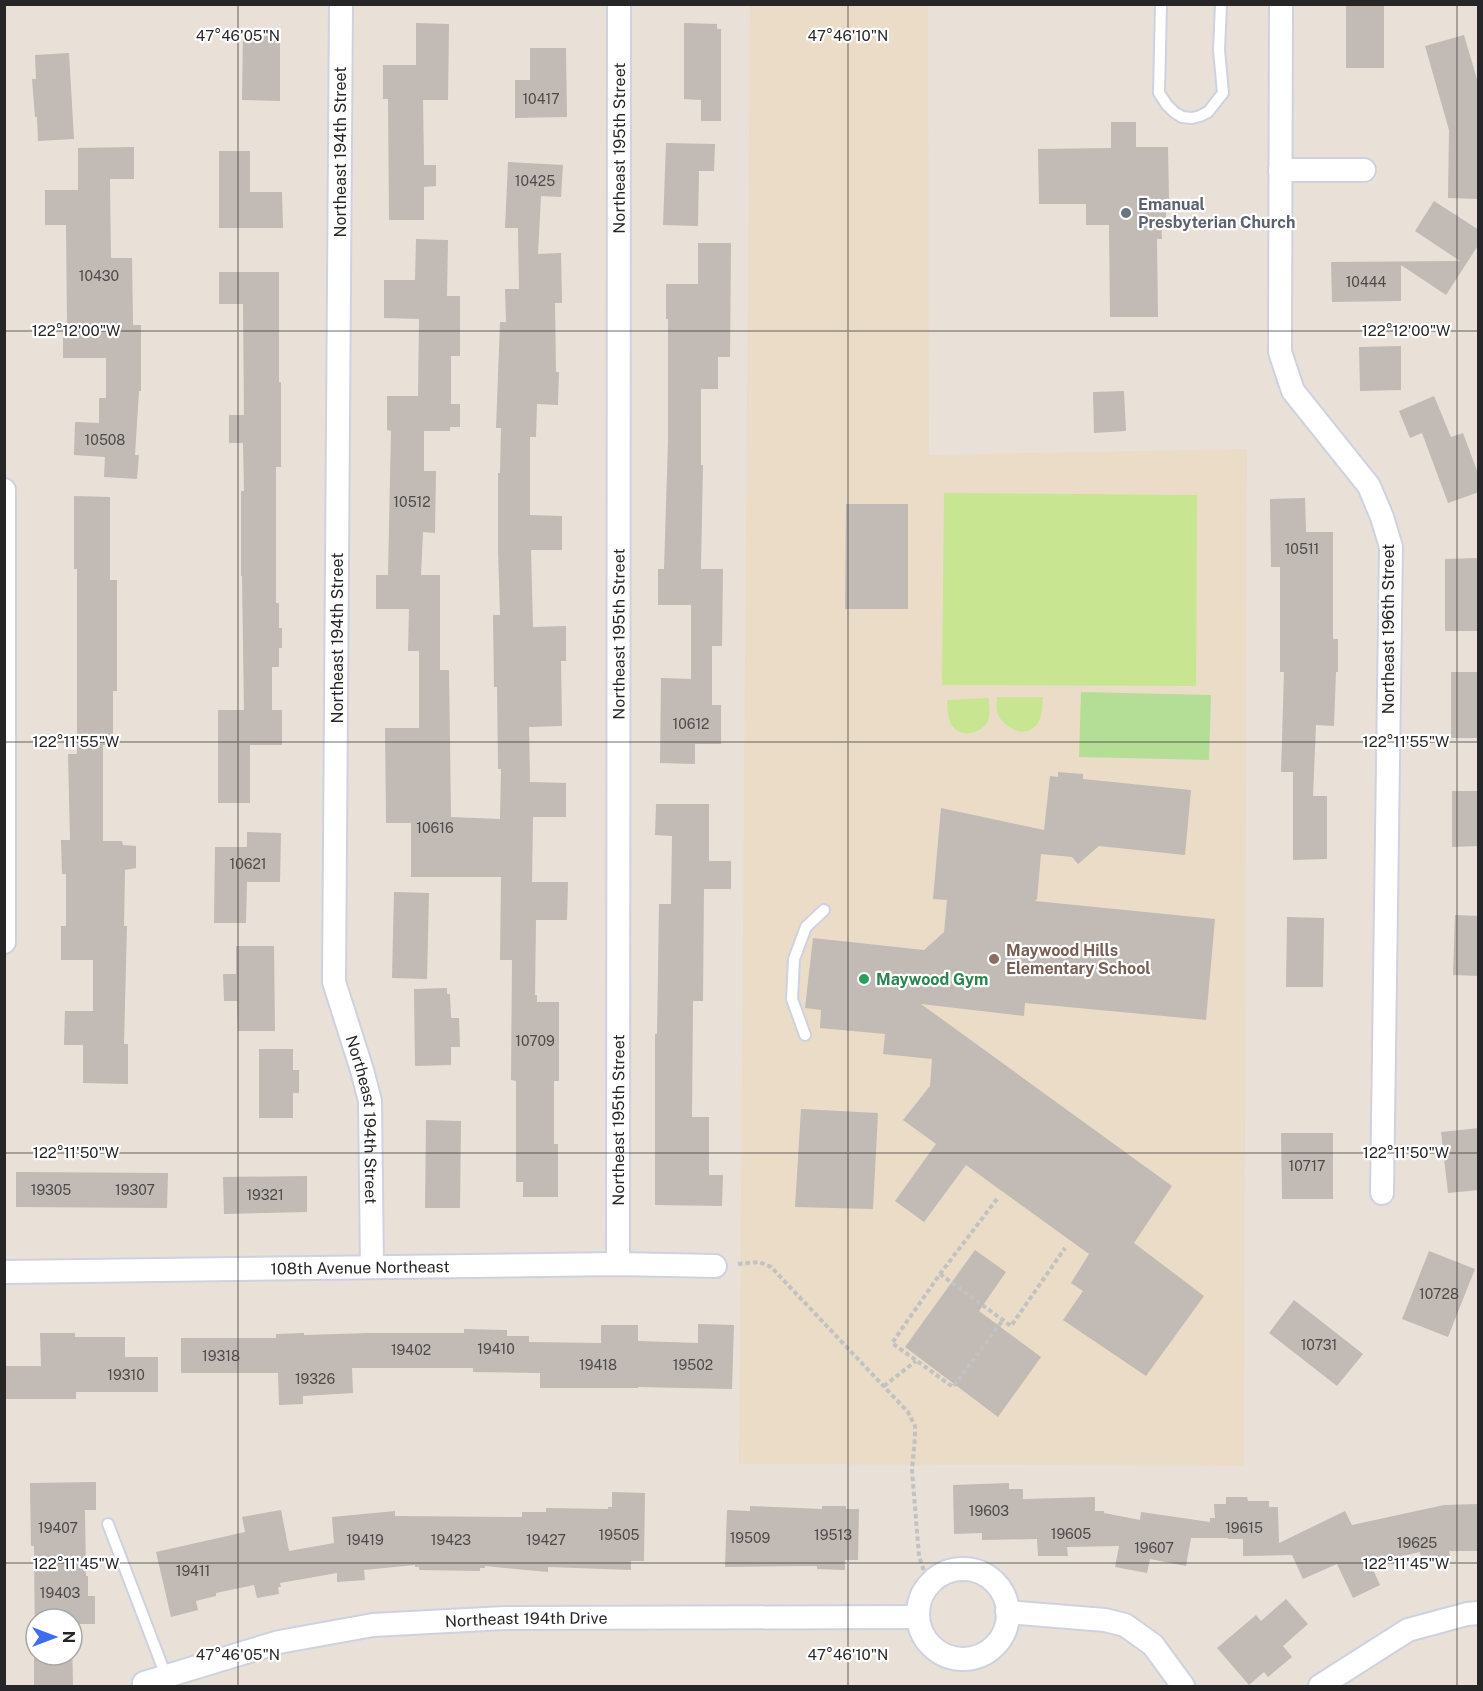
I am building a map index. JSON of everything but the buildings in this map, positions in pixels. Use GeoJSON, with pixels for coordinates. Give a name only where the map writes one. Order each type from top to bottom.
{"type":"FeatureCollection","features":[{"type":"Feature","properties":{"kind":"street","name":"Northeast 194th Street"},"geometry":{"type":"LineString","coordinates":[[341,4],[334,982],[370,1101],[372,1267]]}},
{"type":"Feature","properties":{"kind":"street","name":"Northeast 195th Street"},"geometry":{"type":"LineString","coordinates":[[618,1264],[619,4]]}},
{"type":"Feature","properties":{"kind":"street","name":"Northeast 196th Street"},"geometry":{"type":"LineString","coordinates":[[1281,4],[1280,352],[1293,391],[1369,486],[1391,547],[1382,1193]]}},
{"type":"Feature","properties":{"kind":"street"},"geometry":{"type":"LineString","coordinates":[[1280,170],[1364,170]]}},
{"type":"Feature","properties":{"kind":"street"},"geometry":{"type":"LineString","coordinates":[[4,490],[4,942]]}},
{"type":"Feature","properties":{"kind":"street","name":"108th Avenue Northeast"},"geometry":{"type":"LineString","coordinates":[[4,1272],[618,1264],[715,1266]]}},
{"type":"Feature","properties":{"kind":"street"},"geometry":{"type":"LineString","coordinates":[[967,1569],[979,1572],[1000,1588],[1007,1612],[1006,1625],[998,1642],[984,1654],[959,1659],[935,1650],[921,1629],[918,1617],[924,1592],[932,1582],[942,1574],[967,1569]]}},
{"type":"Feature","properties":{"kind":"street"},"geometry":{"type":"LineString","coordinates":[[1007,1612],[1105,1620],[1125,1625],[1153,1645],[1183,1686]]}},
{"type":"Feature","properties":{"kind":"street"},"geometry":{"type":"LineString","coordinates":[[1320,1686],[1408,1630],[1467,1614],[1479,1614]]}},
{"type":"Feature","properties":{"kind":"street","name":"Northeast 194th Drive"},"geometry":{"type":"LineString","coordinates":[[144,1686],[144,1683],[279,1642],[373,1625],[505,1618],[918,1617]]}},
{"type":"Feature","properties":{"kind":"lane"},"geometry":{"type":"LineString","coordinates":[[1161,4],[1159,93],[1174,112],[1182,117],[1192,118],[1208,112],[1223,93],[1219,50],[1221,4]]}},
{"type":"Feature","properties":{"kind":"lane"},"geometry":{"type":"LineString","coordinates":[[805,1035],[792,999],[794,959],[806,927],[824,910]]}},
{"type":"Feature","properties":{"kind":"lane"},"geometry":{"type":"LineString","coordinates":[[108,1524],[166,1676]]}},
{"type":"Feature","properties":{"kind":"path"},"geometry":{"type":"LineString","coordinates":[[997,1198],[940,1274],[892,1344],[953,1387],[1004,1320]]}},
{"type":"Feature","properties":{"kind":"path"},"geometry":{"type":"LineString","coordinates":[[940,1274],[1011,1326],[1065,1248]]}},
{"type":"Feature","properties":{"kind":"path"},"geometry":{"type":"LineString","coordinates":[[715,1266],[759,1262],[771,1267],[908,1412],[915,1426],[912,1470],[919,1556],[929,1586]]}},
{"type":"Feature","properties":{"kind":"path"},"geometry":{"type":"LineString","coordinates":[[884,1386],[916,1361]]}},
{"type":"Feature","properties":{"kind":"shaded area","name":"Maywood Hills Elementary School"},"geometry":{"type":"Polygon","coordinates":[[[750,5],[928,5],[929,455],[1247,449],[1244,1466],[739,1464],[750,5]]]}},
{"type":"Feature","properties":{"kind":"green space"},"geometry":{"type":"Polygon","coordinates":[[[944,493],[1197,495],[1196,686],[942,685],[944,493]]]}},
{"type":"Feature","properties":{"kind":"green space"},"geometry":{"type":"Polygon","coordinates":[[[1081,692],[1211,695],[1209,760],[1079,757],[1081,692]]]}},
{"type":"Feature","properties":{"kind":"green space"},"geometry":{"type":"Polygon","coordinates":[[[997,697],[1043,697],[1038,723],[1025,732],[1014,730],[1001,720],[997,708],[997,697]]]}},
{"type":"Feature","properties":{"kind":"green space"},"geometry":{"type":"Polygon","coordinates":[[[989,698],[989,718],[983,727],[968,733],[954,728],[949,718],[947,700],[989,698]]]}},
{"type":"Feature","properties":{"kind":"place","name":"Emanual Presbyterian Church"},"geometry":{"type":"Point","coordinates":[1126,213]}},
{"type":"Feature","properties":{"kind":"place","name":"Maywood Hills Elementary School"},"geometry":{"type":"Point","coordinates":[994,959]}},
{"type":"Feature","properties":{"kind":"place","name":"Maywood Gym"},"geometry":{"type":"Point","coordinates":[864,979]}}]}
